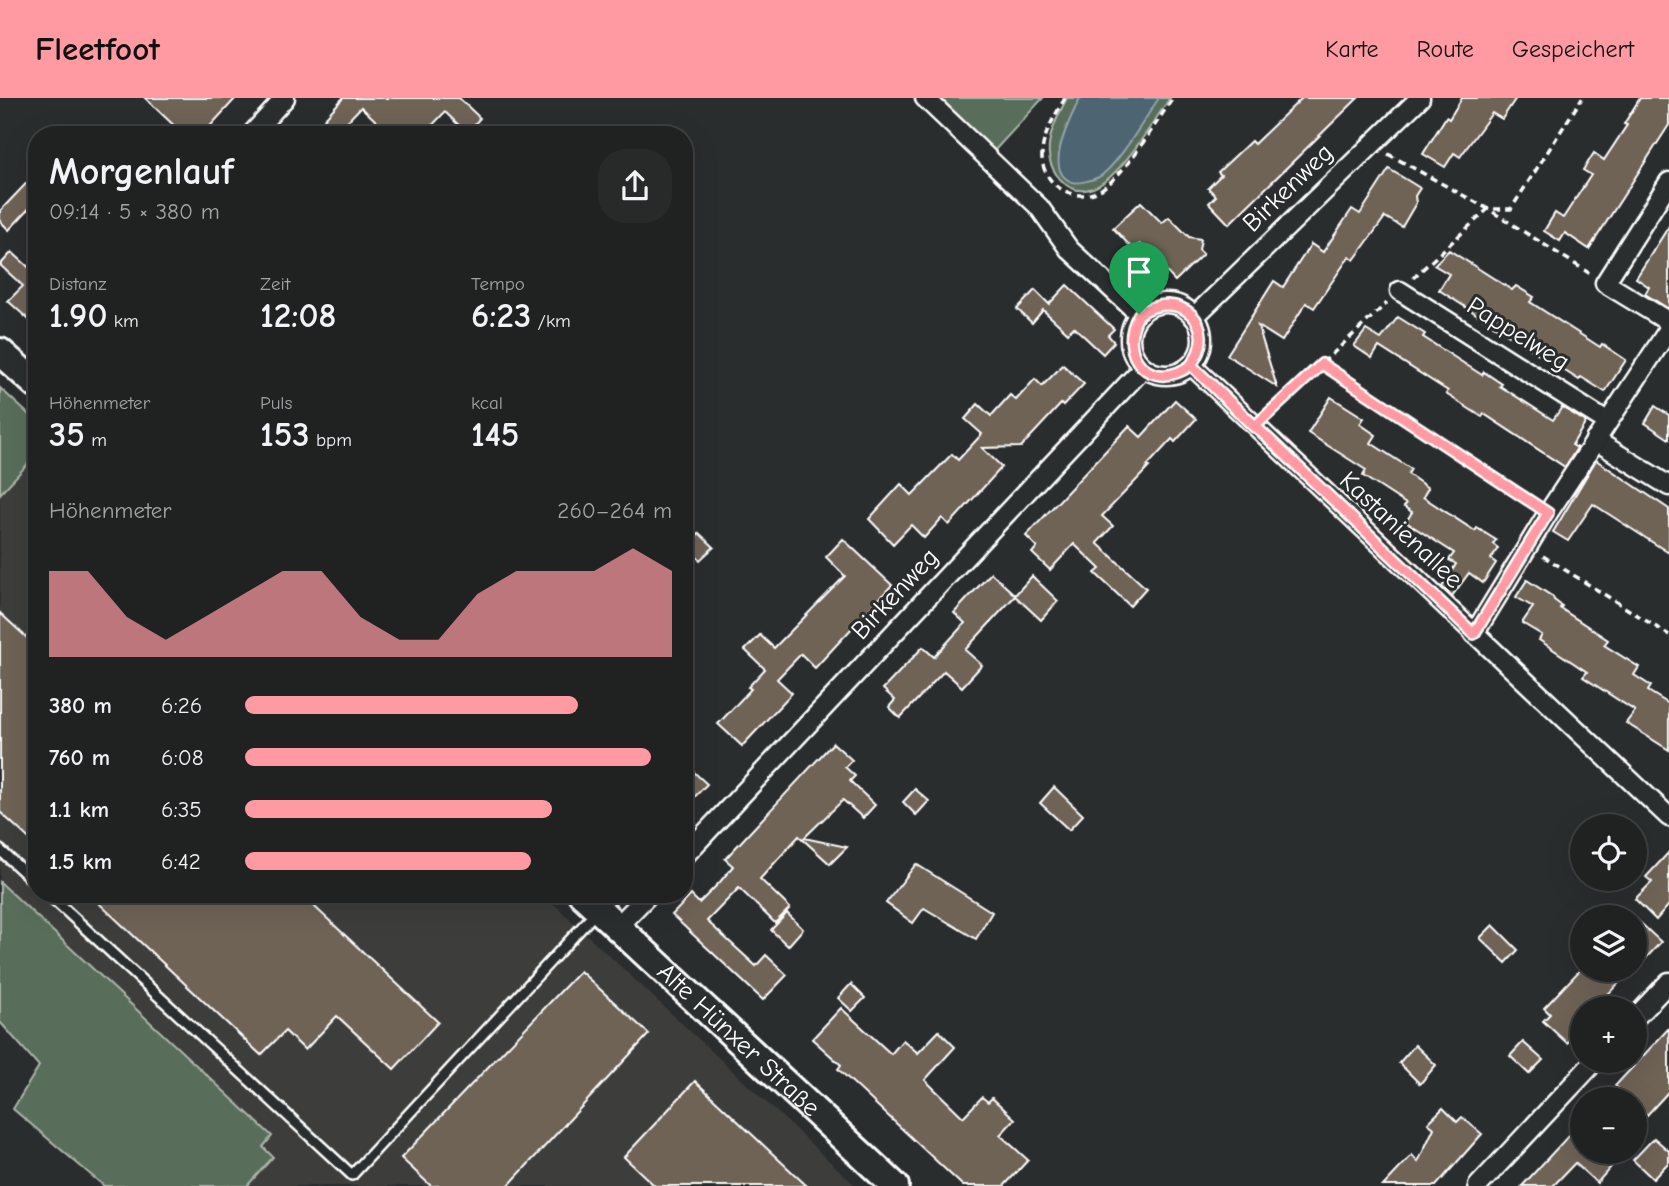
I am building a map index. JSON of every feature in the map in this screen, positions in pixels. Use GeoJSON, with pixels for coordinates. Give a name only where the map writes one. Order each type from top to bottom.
{"type":"FeatureCollection","features":[{"type":"Feature","properties":{"kind":"street"},"geometry":{"type":"LineString","coordinates":[[259,126],[285,98]]}},
{"type":"Feature","properties":{"kind":"street"},"geometry":{"type":"LineString","coordinates":[[925,98],[1039,207],[1069,249],[1139,314]]}},
{"type":"Feature","properties":{"kind":"street","name":"Birkenweg"},"geometry":{"type":"LineString","coordinates":[[1194,317],[1420,98]]}},
{"type":"Feature","properties":{"kind":"street"},"geometry":{"type":"LineString","coordinates":[[1669,183],[1605,283],[1669,322]]}},
{"type":"Feature","properties":{"kind":"street","name":"Pappelweg"},"geometry":{"type":"LineString","coordinates":[[1400,291],[1607,422]]}},
{"type":"Feature","properties":{"kind":"street"},"geometry":{"type":"LineString","coordinates":[[1167,304],[1186,310],[1194,317],[1201,337],[1201,347],[1191,365],[1183,371],[1162,375],[1143,368],[1131,349],[1130,337],[1132,326],[1139,314],[1157,305],[1167,304]]}},
{"type":"Feature","properties":{"kind":"street"},"geometry":{"type":"LineString","coordinates":[[1474,634],[1548,513],[1669,329]]}},
{"type":"Feature","properties":{"kind":"street"},"geometry":{"type":"LineString","coordinates":[[0,352],[28,372]]}},
{"type":"Feature","properties":{"kind":"street","name":"Kastanienallee"},"geometry":{"type":"LineString","coordinates":[[1191,365],[1669,817]]}},
{"type":"Feature","properties":{"kind":"street","name":"Birkenweg"},"geometry":{"type":"LineString","coordinates":[[693,846],[1143,368]]}},
{"type":"Feature","properties":{"kind":"street"},"geometry":{"type":"LineString","coordinates":[[1595,440],[1669,486]]}},
{"type":"Feature","properties":{"kind":"street","name":"Alte Hünxer Straße"},"geometry":{"type":"LineString","coordinates":[[591,903],[895,1186]]}},
{"type":"Feature","properties":{"kind":"street"},"geometry":{"type":"LineString","coordinates":[[617,927],[640,903]]}},
{"type":"Feature","properties":{"kind":"street"},"geometry":{"type":"LineString","coordinates":[[1647,1005],[1669,982]]}},
{"type":"Feature","properties":{"kind":"street"},"geometry":{"type":"LineString","coordinates":[[1478,1186],[1583,1073]]}},
{"type":"Feature","properties":{"kind":"lane"},"geometry":{"type":"LineString","coordinates":[[0,850],[28,876]]}},
{"type":"Feature","properties":{"kind":"lane"},"geometry":{"type":"LineString","coordinates":[[58,903],[352,1175],[589,903]]}},
{"type":"Feature","properties":{"kind":"path"},"geometry":{"type":"LineString","coordinates":[[1065,98],[1047,136],[1042,154],[1045,172],[1057,187],[1069,194],[1081,196],[1100,191],[1122,170],[1173,98]]}},
{"type":"Feature","properties":{"kind":"path"},"geometry":{"type":"LineString","coordinates":[[1254,427],[1488,209],[1511,209],[1582,98]]}},
{"type":"Feature","properties":{"kind":"path"},"geometry":{"type":"LineString","coordinates":[[1371,143],[1488,209],[1605,283]]}},
{"type":"Feature","properties":{"kind":"path"},"geometry":{"type":"LineString","coordinates":[[1322,364],[1548,513]]}},
{"type":"Feature","properties":{"kind":"path"},"geometry":{"type":"LineString","coordinates":[[1527,546],[1669,635]]}},
{"type":"Feature","properties":{"kind":"shaded area"},"geometry":{"type":"Polygon","coordinates":[[[28,464],[28,903],[553,903],[856,1186],[247,1186],[273,1157],[262,1147],[272,1136],[0,882],[0,494],[28,464]]]}},
{"type":"Feature","properties":{"kind":"green space"},"geometry":{"type":"Polygon","coordinates":[[[939,98],[1043,98],[994,151],[939,98]]]}},
{"type":"Feature","properties":{"kind":"green space"},"geometry":{"type":"Polygon","coordinates":[[[1067,98],[1170,98],[1114,173],[1093,188],[1081,190],[1063,182],[1050,162],[1052,130],[1067,98]]]}},
{"type":"Feature","properties":{"kind":"green space"},"geometry":{"type":"Polygon","coordinates":[[[0,388],[28,414],[28,464],[0,494],[0,388]]]}},
{"type":"Feature","properties":{"kind":"green space"},"geometry":{"type":"Polygon","coordinates":[[[0,882],[272,1136],[263,1147],[273,1157],[247,1186],[104,1186],[13,1109],[39,1066],[0,1022],[0,882]]]}},
{"type":"Feature","properties":{"kind":"water"},"geometry":{"type":"Polygon","coordinates":[[[1080,98],[1159,98],[1123,152],[1106,171],[1096,178],[1072,182],[1063,176],[1059,167],[1059,155],[1061,143],[1080,98]]]}},
{"type":"Feature","properties":{"kind":"building"},"geometry":{"type":"Polygon","coordinates":[[[145,98],[236,98],[210,126],[175,126],[145,98]]]}},
{"type":"Feature","properties":{"kind":"building"},"geometry":{"type":"Polygon","coordinates":[[[343,98],[459,98],[480,118],[473,126],[460,126],[445,112],[432,126],[381,126],[361,107],[343,126],[331,126],[324,119],[343,98]]]}},
{"type":"Feature","properties":{"kind":"building"},"geometry":{"type":"Polygon","coordinates":[[[1302,98],[1358,98],[1229,224],[1209,203],[1216,196],[1208,188],[1221,175],[1218,172],[1251,141],[1254,144],[1302,98]]]}},
{"type":"Feature","properties":{"kind":"building"},"geometry":{"type":"Polygon","coordinates":[[[1462,98],[1516,98],[1502,119],[1492,113],[1460,157],[1454,153],[1445,167],[1423,154],[1446,117],[1449,119],[1462,98]]]}},
{"type":"Feature","properties":{"kind":"building"},"geometry":{"type":"Polygon","coordinates":[[[1640,98],[1669,98],[1669,125],[1589,249],[1565,233],[1560,241],[1544,231],[1555,213],[1563,218],[1591,175],[1583,170],[1594,153],[1604,160],[1627,125],[1624,124],[1640,98]]]}},
{"type":"Feature","properties":{"kind":"building"},"geometry":{"type":"Polygon","coordinates":[[[1389,169],[1420,188],[1415,196],[1416,203],[1402,227],[1385,217],[1354,260],[1349,257],[1314,308],[1306,303],[1282,341],[1258,326],[1277,387],[1227,355],[1274,281],[1283,287],[1311,244],[1323,252],[1352,209],[1360,214],[1389,169]]]}},
{"type":"Feature","properties":{"kind":"building"},"geometry":{"type":"Polygon","coordinates":[[[28,181],[28,210],[9,230],[0,221],[0,211],[28,181]]]}},
{"type":"Feature","properties":{"kind":"building"},"geometry":{"type":"Polygon","coordinates":[[[1141,202],[1162,223],[1169,217],[1189,237],[1201,239],[1199,250],[1203,254],[1175,281],[1140,244],[1134,250],[1113,228],[1141,202]]]}},
{"type":"Feature","properties":{"kind":"building"},"geometry":{"type":"Polygon","coordinates":[[[1669,226],[1669,309],[1645,294],[1649,287],[1636,278],[1669,226]]]}},
{"type":"Feature","properties":{"kind":"building"},"geometry":{"type":"Polygon","coordinates":[[[1449,250],[1512,290],[1516,286],[1534,297],[1530,302],[1600,347],[1602,344],[1626,360],[1605,392],[1581,377],[1579,380],[1439,290],[1449,274],[1434,265],[1449,250]]]}},
{"type":"Feature","properties":{"kind":"building"},"geometry":{"type":"Polygon","coordinates":[[[12,252],[28,267],[28,319],[8,301],[23,286],[0,265],[12,252]]]}},
{"type":"Feature","properties":{"kind":"building"},"geometry":{"type":"Polygon","coordinates":[[[1067,285],[1114,329],[1108,335],[1114,342],[1103,354],[1074,327],[1068,333],[1043,310],[1032,323],[1017,309],[1035,290],[1049,304],[1067,285]]]}},
{"type":"Feature","properties":{"kind":"building"},"geometry":{"type":"Polygon","coordinates":[[[1398,317],[1425,334],[1423,337],[1482,375],[1484,372],[1502,384],[1500,386],[1553,420],[1562,407],[1586,422],[1572,445],[1577,448],[1565,467],[1484,414],[1482,417],[1446,394],[1448,391],[1379,347],[1372,358],[1354,346],[1366,330],[1381,339],[1398,317]]]}},
{"type":"Feature","properties":{"kind":"building"},"geometry":{"type":"Polygon","coordinates":[[[1063,365],[1084,384],[1063,406],[1061,404],[1021,447],[982,448],[1002,467],[949,525],[942,518],[924,538],[911,525],[893,544],[869,519],[901,484],[912,495],[952,454],[958,460],[982,434],[965,419],[978,404],[991,416],[1010,395],[1016,400],[1035,379],[1042,386],[1063,365]]]}},
{"type":"Feature","properties":{"kind":"building"},"geometry":{"type":"Polygon","coordinates":[[[1331,397],[1364,418],[1360,424],[1376,435],[1371,443],[1411,469],[1408,474],[1428,488],[1423,497],[1475,531],[1477,528],[1496,540],[1493,544],[1498,548],[1491,559],[1496,563],[1483,583],[1469,573],[1452,596],[1442,587],[1456,564],[1449,560],[1454,553],[1406,522],[1412,512],[1404,507],[1406,504],[1363,476],[1366,470],[1308,433],[1331,397]]]}},
{"type":"Feature","properties":{"kind":"building"},"geometry":{"type":"Polygon","coordinates":[[[1175,400],[1196,419],[1175,442],[1172,439],[1102,516],[1113,526],[1097,543],[1146,588],[1130,606],[1095,573],[1100,569],[1074,544],[1050,570],[1032,553],[1037,547],[1026,536],[1129,426],[1141,437],[1175,400]]]}},
{"type":"Feature","properties":{"kind":"building"},"geometry":{"type":"Polygon","coordinates":[[[1655,406],[1669,415],[1669,439],[1645,423],[1655,406]]]}},
{"type":"Feature","properties":{"kind":"building"},"geometry":{"type":"Polygon","coordinates":[[[1596,460],[1669,509],[1669,553],[1593,504],[1568,541],[1553,532],[1596,460]]]}},
{"type":"Feature","properties":{"kind":"building"},"geometry":{"type":"Polygon","coordinates":[[[699,533],[714,547],[700,560],[693,554],[693,539],[699,533]]]}},
{"type":"Feature","properties":{"kind":"building"},"geometry":{"type":"Polygon","coordinates":[[[843,539],[892,585],[815,668],[801,654],[777,679],[792,693],[742,746],[718,724],[751,689],[748,687],[765,669],[745,650],[760,635],[774,648],[845,576],[826,557],[843,539]]]}},
{"type":"Feature","properties":{"kind":"building"},"geometry":{"type":"Polygon","coordinates":[[[991,573],[1015,595],[1032,576],[1058,601],[1041,620],[1015,596],[965,650],[982,665],[962,687],[944,671],[900,718],[889,707],[895,700],[883,689],[923,647],[934,657],[965,623],[954,613],[991,573]]]}},
{"type":"Feature","properties":{"kind":"building"},"geometry":{"type":"Polygon","coordinates":[[[1527,580],[1553,597],[1562,606],[1560,608],[1608,640],[1604,645],[1639,667],[1634,675],[1651,686],[1648,691],[1669,704],[1669,750],[1626,723],[1635,711],[1583,677],[1587,672],[1539,640],[1542,635],[1522,623],[1533,607],[1516,597],[1527,580]]]}},
{"type":"Feature","properties":{"kind":"building"},"geometry":{"type":"Polygon","coordinates":[[[0,613],[28,639],[28,838],[0,812],[0,613]]]}},
{"type":"Feature","properties":{"kind":"building"},"geometry":{"type":"Polygon","coordinates":[[[833,743],[852,760],[845,767],[855,776],[850,781],[875,805],[863,818],[843,800],[804,838],[847,847],[830,864],[799,836],[760,879],[790,908],[775,923],[739,888],[707,921],[756,966],[766,955],[787,975],[763,1000],[672,915],[683,903],[693,903],[693,897],[699,903],[720,882],[733,866],[725,859],[833,743]]]}},
{"type":"Feature","properties":{"kind":"building"},"geometry":{"type":"Polygon","coordinates":[[[693,771],[707,784],[693,799],[693,771]]]}},
{"type":"Feature","properties":{"kind":"building"},"geometry":{"type":"Polygon","coordinates":[[[1054,787],[1083,815],[1069,830],[1040,803],[1054,787]]]}},
{"type":"Feature","properties":{"kind":"building"},"geometry":{"type":"Polygon","coordinates":[[[915,789],[929,801],[916,815],[903,802],[915,789]]]}},
{"type":"Feature","properties":{"kind":"building"},"geometry":{"type":"Polygon","coordinates":[[[1669,852],[1669,905],[1656,920],[1647,911],[1647,905],[1641,905],[1635,899],[1643,891],[1647,891],[1652,882],[1647,876],[1669,852]]]}},
{"type":"Feature","properties":{"kind":"building"},"geometry":{"type":"Polygon","coordinates":[[[916,864],[992,912],[976,939],[924,908],[913,923],[886,903],[916,864]]]}},
{"type":"Feature","properties":{"kind":"building"},"geometry":{"type":"Polygon","coordinates":[[[99,903],[311,903],[438,1022],[394,1069],[337,1016],[305,1050],[285,1031],[261,1055],[99,903]]]}},
{"type":"Feature","properties":{"kind":"building"},"geometry":{"type":"Polygon","coordinates":[[[787,913],[803,929],[788,946],[771,930],[787,913]]]}},
{"type":"Feature","properties":{"kind":"building"},"geometry":{"type":"Polygon","coordinates":[[[1493,925],[1518,950],[1506,963],[1480,938],[1493,925]]]}},
{"type":"Feature","properties":{"kind":"building"},"geometry":{"type":"Polygon","coordinates":[[[1647,929],[1661,942],[1647,957],[1647,929]]]}},
{"type":"Feature","properties":{"kind":"building"},"geometry":{"type":"Polygon","coordinates":[[[580,971],[649,1034],[508,1186],[431,1186],[401,1158],[580,971]]]}},
{"type":"Feature","properties":{"kind":"building"},"geometry":{"type":"Polygon","coordinates":[[[1570,981],[1620,982],[1606,996],[1570,996],[1570,1040],[1567,1043],[1543,1021],[1550,1014],[1544,1008],[1570,981]]]}},
{"type":"Feature","properties":{"kind":"building"},"geometry":{"type":"Polygon","coordinates":[[[851,984],[865,998],[852,1011],[838,998],[851,984]]]}},
{"type":"Feature","properties":{"kind":"building"},"geometry":{"type":"Polygon","coordinates":[[[841,1008],[891,1054],[903,1040],[918,1053],[939,1031],[955,1047],[925,1080],[963,1117],[982,1097],[988,1102],[992,1098],[1015,1119],[1000,1135],[1028,1160],[1004,1186],[963,1186],[838,1069],[841,1065],[812,1039],[841,1008]]]}},
{"type":"Feature","properties":{"kind":"building"},"geometry":{"type":"Polygon","coordinates":[[[1669,1028],[1669,1091],[1647,1115],[1647,1087],[1615,1086],[1627,1073],[1647,1073],[1647,1052],[1669,1028]]]}},
{"type":"Feature","properties":{"kind":"building"},"geometry":{"type":"Polygon","coordinates":[[[1523,1042],[1543,1060],[1529,1074],[1510,1056],[1523,1042]]]}},
{"type":"Feature","properties":{"kind":"building"},"geometry":{"type":"Polygon","coordinates":[[[1415,1045],[1436,1065],[1420,1084],[1399,1063],[1415,1045]]]}},
{"type":"Feature","properties":{"kind":"building"},"geometry":{"type":"Polygon","coordinates":[[[695,1081],[807,1186],[655,1186],[624,1157],[695,1081]]]}},
{"type":"Feature","properties":{"kind":"building"},"geometry":{"type":"Polygon","coordinates":[[[1443,1108],[1457,1122],[1462,1117],[1482,1134],[1436,1186],[1383,1186],[1412,1155],[1418,1162],[1434,1128],[1428,1123],[1443,1108]]]}},
{"type":"Feature","properties":{"kind":"building"},"geometry":{"type":"Polygon","coordinates":[[[1570,1134],[1570,1164],[1574,1164],[1553,1186],[1522,1186],[1570,1134]]]}},
{"type":"Feature","properties":{"kind":"building"},"geometry":{"type":"Polygon","coordinates":[[[1654,1138],[1669,1151],[1669,1162],[1653,1179],[1637,1164],[1647,1164],[1647,1145],[1654,1138]]]}},
{"type":"Feature","properties":{"kind":"building"},"geometry":{"type":"Polygon","coordinates":[[[1576,1164],[1614,1164],[1597,1183],[1576,1164]]]}},
{"type":"Feature","properties":{"kind":"route"},"geometry":{"type":"LineString","coordinates":[[1139,314],[1132,326],[1130,337],[1131,349],[1143,368],[1153,373],[1173,375],[1191,365],[1254,427],[1474,634],[1548,513],[1322,364],[1254,427],[1191,365],[1201,347],[1199,327],[1194,317],[1186,310],[1167,304],[1157,305],[1139,314]]}}]}
